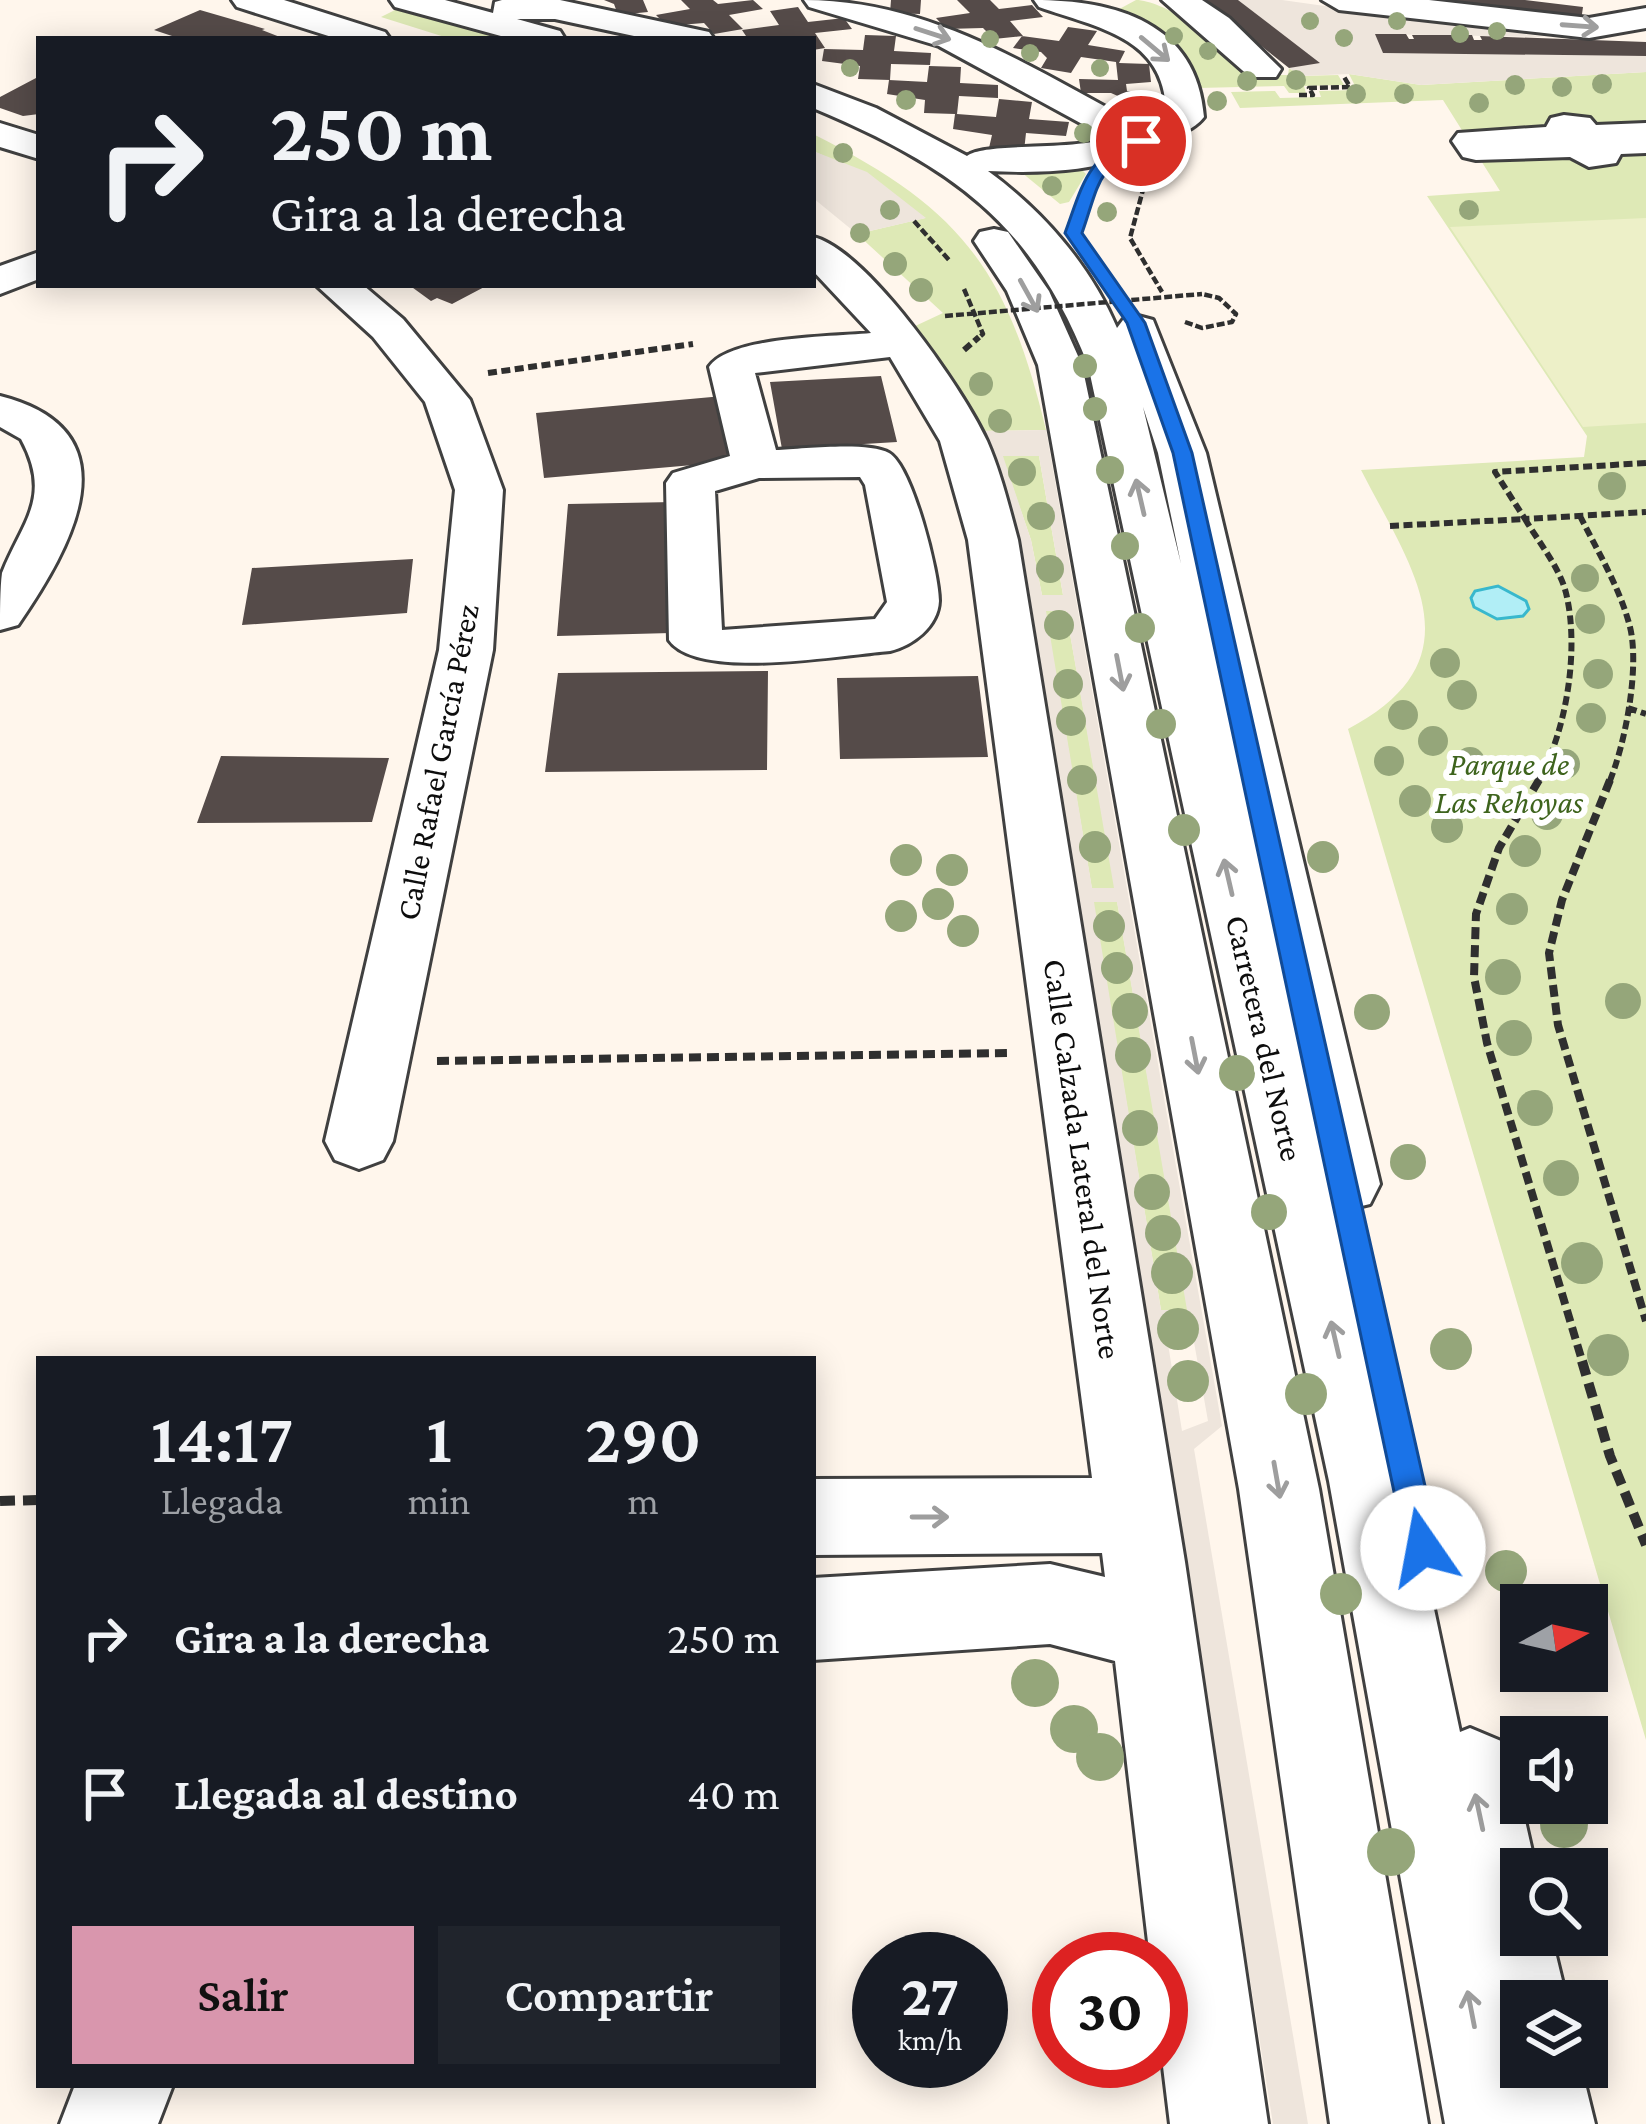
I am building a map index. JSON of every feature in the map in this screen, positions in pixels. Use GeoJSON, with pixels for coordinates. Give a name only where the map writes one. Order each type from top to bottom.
{"type":"FeatureCollection","features":[{"type":"Feature","properties":{"kind":"street"},"geometry":{"type":"LineString","coordinates":[[249,0],[363,36]]}},
{"type":"Feature","properties":{"kind":"street"},"geometry":{"type":"LineString","coordinates":[[407,0],[541,36]]}},
{"type":"Feature","properties":{"kind":"street"},"geometry":{"type":"LineString","coordinates":[[472,0],[555,9],[683,36]]}},
{"type":"Feature","properties":{"kind":"street"},"geometry":{"type":"LineString","coordinates":[[821,0],[951,39],[1126,147]]}},
{"type":"Feature","properties":{"kind":"street"},"geometry":{"type":"LineString","coordinates":[[984,159],[1064,163],[1126,147],[1186,117],[1181,79],[1163,50],[1132,32],[1051,0]]}},
{"type":"Feature","properties":{"kind":"street"},"geometry":{"type":"LineString","coordinates":[[1179,0],[1217,26],[1263,69]]}},
{"type":"Feature","properties":{"kind":"street"},"geometry":{"type":"LineString","coordinates":[[1339,0],[1589,28],[1646,18]]}},
{"type":"Feature","properties":{"kind":"street"},"geometry":{"type":"LineString","coordinates":[[516,5],[609,36]]}},
{"type":"Feature","properties":{"kind":"street"},"geometry":{"type":"LineString","coordinates":[[816,73],[904,111],[1078,217],[1136,323],[1182,453],[1324,1087],[1515,1980]]}},
{"type":"Feature","properties":{"kind":"street","name":"Carretera del Norte"},"geometry":{"type":"LineString","coordinates":[[816,95],[903,133],[963,169],[1011,207],[1070,274],[1096,321],[1110,364],[1368,1481],[1535,2108]]}},
{"type":"Feature","properties":{"kind":"street"},"geometry":{"type":"LineString","coordinates":[[1470,125],[1646,116]]}},
{"type":"Feature","properties":{"kind":"street","name":"Carretera del Norte"},"geometry":{"type":"LineString","coordinates":[[816,121],[877,150],[928,182],[972,220],[1001,249],[1028,291],[1060,365],[1279,1489],[1379,2124]]}},
{"type":"Feature","properties":{"kind":"street"},"geometry":{"type":"LineString","coordinates":[[0,134],[36,147]]}},
{"type":"Feature","properties":{"kind":"street"},"geometry":{"type":"LineString","coordinates":[[1078,217],[1094,174],[1126,147]]}},
{"type":"Feature","properties":{"kind":"street"},"geometry":{"type":"LineString","coordinates":[[1498,167],[1646,160]]}},
{"type":"Feature","properties":{"kind":"street","name":"Calle Calzada Lateral del Norte"},"geometry":{"type":"LineString","coordinates":[[816,251],[929,339],[992,540],[1153,1629],[1219,2124]]}},
{"type":"Feature","properties":{"kind":"street"},"geometry":{"type":"LineString","coordinates":[[0,281],[36,265]]}},
{"type":"Feature","properties":{"kind":"street","name":"Calle Rafael García Pérez"},"geometry":{"type":"LineString","coordinates":[[341,288],[388,328],[446,400],[479,490],[466,650],[359,1141]]}},
{"type":"Feature","properties":{"kind":"street"},"geometry":{"type":"LineString","coordinates":[[756,464],[730,367],[748,359],[929,339]]}},
{"type":"Feature","properties":{"kind":"street"},"geometry":{"type":"LineString","coordinates":[[0,410],[40,431],[63,482],[49,541],[0,614]]}},
{"type":"Feature","properties":{"kind":"street"},"geometry":{"type":"LineString","coordinates":[[873,463],[890,483],[914,602],[907,619],[890,635],[716,647],[696,640],[690,483],[756,464],[873,463]]}},
{"type":"Feature","properties":{"kind":"street"},"geometry":{"type":"LineString","coordinates":[[816,1516],[1135,1515]]}},
{"type":"Feature","properties":{"kind":"street"},"geometry":{"type":"LineString","coordinates":[[816,1619],[1050,1604],[1153,1629]]}},
{"type":"Feature","properties":{"kind":"street"},"geometry":{"type":"LineString","coordinates":[[109,2124],[123,2088]]}},
{"type":"Feature","properties":{"kind":"path"},"geometry":{"type":"LineString","coordinates":[[1126,147],[1147,173],[1130,238],[1166,297]]}},
{"type":"Feature","properties":{"kind":"path"},"geometry":{"type":"LineString","coordinates":[[914,221],[950,260],[983,334],[977,343],[929,339]]}},
{"type":"Feature","properties":{"kind":"path"},"geometry":{"type":"LineString","coordinates":[[929,339],[945,316],[1202,293],[1219,298],[1236,314],[1232,322],[1202,328],[1178,317]]}},
{"type":"Feature","properties":{"kind":"path"},"geometry":{"type":"LineString","coordinates":[[487,373],[700,344]]}},
{"type":"Feature","properties":{"kind":"path"},"geometry":{"type":"LineString","coordinates":[[1646,463],[1496,472],[1566,591],[1570,689],[1552,758],[1498,848],[1476,914],[1474,977],[1487,1043],[1610,1456],[1646,1545]]}},
{"type":"Feature","properties":{"kind":"path"},"geometry":{"type":"LineString","coordinates":[[1390,526],[1646,512]]}},
{"type":"Feature","properties":{"kind":"path"},"geometry":{"type":"LineString","coordinates":[[1580,516],[1611,576],[1630,632],[1628,708],[1618,761],[1562,900],[1549,953],[1558,1025],[1646,1321]]}},
{"type":"Feature","properties":{"kind":"path"},"geometry":{"type":"LineString","coordinates":[[1628,708],[1646,714]]}},
{"type":"Feature","properties":{"kind":"path"},"geometry":{"type":"LineString","coordinates":[[429,1061],[1067,1052]]}},
{"type":"Feature","properties":{"kind":"path"},"geometry":{"type":"LineString","coordinates":[[0,1501],[36,1500]]}},
{"type":"Feature","properties":{"kind":"green space"},"geometry":{"type":"Polygon","coordinates":[[[1136,0],[1160,6],[1203,31],[1226,50],[1243,75],[1288,75],[1289,68],[1301,76],[1338,75],[1344,85],[1304,86],[1306,93],[1289,93],[1284,86],[1198,88],[1176,50],[1112,13],[1136,0]]]}},
{"type":"Feature","properties":{"kind":"green space"},"geometry":{"type":"Polygon","coordinates":[[[397,9],[509,36],[441,36],[381,17],[397,9]]]}},
{"type":"Feature","properties":{"kind":"green space","name":"Parque de Las Rehoyas"},"geometry":{"type":"Polygon","coordinates":[[[1646,72],[1646,1740],[1608,1611],[1608,1584],[1600,1584],[1348,729],[1389,702],[1413,673],[1424,642],[1423,610],[1414,577],[1361,470],[1584,457],[1587,436],[1427,196],[1500,191],[1443,100],[1240,108],[1231,92],[1321,97],[1319,91],[1357,90],[1349,74],[1421,85],[1646,72]]]}},
{"type":"Feature","properties":{"kind":"green space"},"geometry":{"type":"Polygon","coordinates":[[[816,136],[907,189],[971,250],[1014,326],[1046,430],[978,431],[911,328],[943,313],[857,234],[925,218],[863,173],[816,152],[816,136]]]}},
{"type":"Feature","properties":{"kind":"green space"},"geometry":{"type":"Polygon","coordinates":[[[1028,167],[1086,174],[1069,202],[1060,204],[1021,172],[1028,167]]]}},
{"type":"Feature","properties":{"kind":"green space"},"geometry":{"type":"Polygon","coordinates":[[[1646,218],[1646,423],[1583,427],[1450,227],[1646,218]]]}},
{"type":"Feature","properties":{"kind":"green space"},"geometry":{"type":"Polygon","coordinates":[[[1002,456],[1039,456],[1063,595],[1042,595],[1031,540],[1002,456]]]}},
{"type":"Feature","properties":{"kind":"green space"},"geometry":{"type":"Polygon","coordinates":[[[1045,611],[1066,611],[1115,888],[1092,889],[1045,611]]]}},
{"type":"Feature","properties":{"kind":"green space"},"geometry":{"type":"Polygon","coordinates":[[[1117,901],[1188,1310],[1161,1310],[1093,902],[1117,901]]]}},
{"type":"Feature","properties":{"kind":"shaded area"},"geometry":{"type":"Polygon","coordinates":[[[1238,0],[1282,0],[1545,37],[1376,34],[1383,53],[1646,56],[1646,72],[1421,85],[1349,74],[1301,76],[1289,68],[1318,62],[1238,0]]]}},
{"type":"Feature","properties":{"kind":"shaded area"},"geometry":{"type":"Polygon","coordinates":[[[816,152],[867,172],[926,218],[857,234],[816,200],[816,152]]]}},
{"type":"Feature","properties":{"kind":"shaded area"},"geometry":{"type":"Polygon","coordinates":[[[1046,430],[1222,1426],[1194,1449],[1308,2124],[1273,2124],[1025,565],[978,431],[1046,430]],[[1003,456],[1031,540],[1042,595],[1063,595],[1039,456],[1003,456]],[[1046,611],[1092,888],[1114,888],[1066,611],[1046,611]],[[1094,902],[1161,1310],[1187,1310],[1117,902],[1094,902]],[[1194,1342],[1168,1344],[1182,1431],[1208,1421],[1194,1342]]]}},
{"type":"Feature","properties":{"kind":"water"},"geometry":{"type":"Polygon","coordinates":[[[1498,586],[1526,601],[1529,609],[1523,616],[1497,619],[1474,607],[1475,591],[1498,586]]]}},
{"type":"Feature","properties":{"kind":"building"},"geometry":{"type":"Polygon","coordinates":[[[604,0],[643,0],[648,12],[618,15],[614,4],[604,0]]]}},
{"type":"Feature","properties":{"kind":"building"},"geometry":{"type":"Polygon","coordinates":[[[681,0],[718,4],[753,0],[763,9],[729,15],[743,29],[714,34],[704,23],[667,26],[656,15],[690,9],[681,0]]]}},
{"type":"Feature","properties":{"kind":"building"},"geometry":{"type":"Polygon","coordinates":[[[891,0],[921,0],[920,14],[890,13],[891,0]]]}},
{"type":"Feature","properties":{"kind":"building"},"geometry":{"type":"Polygon","coordinates":[[[957,0],[990,0],[999,9],[1032,5],[1043,17],[1010,21],[1023,36],[994,39],[983,28],[946,29],[936,18],[970,13],[957,0]]]}},
{"type":"Feature","properties":{"kind":"building"},"geometry":{"type":"Polygon","coordinates":[[[1203,0],[1238,0],[1320,63],[1289,68],[1203,0]]]}},
{"type":"Feature","properties":{"kind":"building"},"geometry":{"type":"Polygon","coordinates":[[[1442,0],[1525,0],[1583,7],[1581,21],[1442,0]]]}},
{"type":"Feature","properties":{"kind":"building"},"geometry":{"type":"Polygon","coordinates":[[[798,7],[808,22],[844,18],[852,29],[815,33],[825,48],[816,50],[816,36],[746,36],[742,30],[779,25],[770,11],[798,7]]]}},
{"type":"Feature","properties":{"kind":"building"},"geometry":{"type":"Polygon","coordinates":[[[200,10],[277,36],[172,36],[154,30],[200,10]]]}},
{"type":"Feature","properties":{"kind":"building"},"geometry":{"type":"Polygon","coordinates":[[[1068,27],[1097,31],[1088,45],[1125,51],[1119,63],[1149,64],[1151,82],[1126,84],[1127,91],[1153,94],[1156,111],[1122,111],[1120,97],[1111,93],[1081,93],[1079,79],[1118,80],[1116,62],[1081,57],[1071,73],[1041,68],[1047,58],[1041,52],[1013,48],[1022,36],[1059,41],[1068,27]]]}},
{"type":"Feature","properties":{"kind":"building"},"geometry":{"type":"Polygon","coordinates":[[[1375,34],[1406,34],[1409,39],[1414,39],[1412,35],[1472,35],[1474,40],[1482,40],[1480,36],[1646,42],[1646,56],[1383,53],[1375,34]]]}},
{"type":"Feature","properties":{"kind":"building"},"geometry":{"type":"Polygon","coordinates":[[[865,35],[896,36],[894,51],[931,53],[930,65],[891,64],[890,80],[858,79],[860,66],[822,61],[824,49],[863,50],[865,35]]]}},
{"type":"Feature","properties":{"kind":"building"},"geometry":{"type":"Polygon","coordinates":[[[929,66],[961,67],[960,83],[998,85],[998,98],[959,96],[957,114],[996,117],[999,99],[1032,102],[1029,119],[1069,122],[1066,136],[1026,133],[1024,151],[989,148],[992,135],[953,129],[955,114],[924,113],[925,100],[887,94],[889,80],[927,82],[929,66]]]}},
{"type":"Feature","properties":{"kind":"building"},"geometry":{"type":"Polygon","coordinates":[[[36,78],[36,114],[23,116],[0,108],[0,97],[36,78]]]}},
{"type":"Feature","properties":{"kind":"building"},"geometry":{"type":"Polygon","coordinates":[[[413,288],[482,288],[452,304],[437,298],[431,301],[413,288]]]}},
{"type":"Feature","properties":{"kind":"building"},"geometry":{"type":"Polygon","coordinates":[[[881,376],[897,442],[782,449],[770,382],[881,376]]]}},
{"type":"Feature","properties":{"kind":"building"},"geometry":{"type":"Polygon","coordinates":[[[723,396],[739,461],[544,478],[536,413],[723,396]]]}},
{"type":"Feature","properties":{"kind":"building"},"geometry":{"type":"Polygon","coordinates":[[[674,502],[671,633],[557,636],[568,504],[674,502]]]}},
{"type":"Feature","properties":{"kind":"building"},"geometry":{"type":"Polygon","coordinates":[[[413,559],[407,613],[242,625],[252,568],[413,559]]]}},
{"type":"Feature","properties":{"kind":"building"},"geometry":{"type":"Polygon","coordinates":[[[768,671],[767,770],[545,772],[558,673],[768,671]]]}},
{"type":"Feature","properties":{"kind":"building"},"geometry":{"type":"Polygon","coordinates":[[[978,676],[988,757],[840,759],[837,678],[978,676]]]}},
{"type":"Feature","properties":{"kind":"building"},"geometry":{"type":"Polygon","coordinates":[[[221,756],[389,758],[372,822],[197,823],[221,756]]]}},
{"type":"Feature","properties":{"kind":"route"},"geometry":{"type":"LineString","coordinates":[[1141,141],[1111,154],[1094,174],[1073,233],[1136,323],[1182,453],[1423,1548]]}}]}
